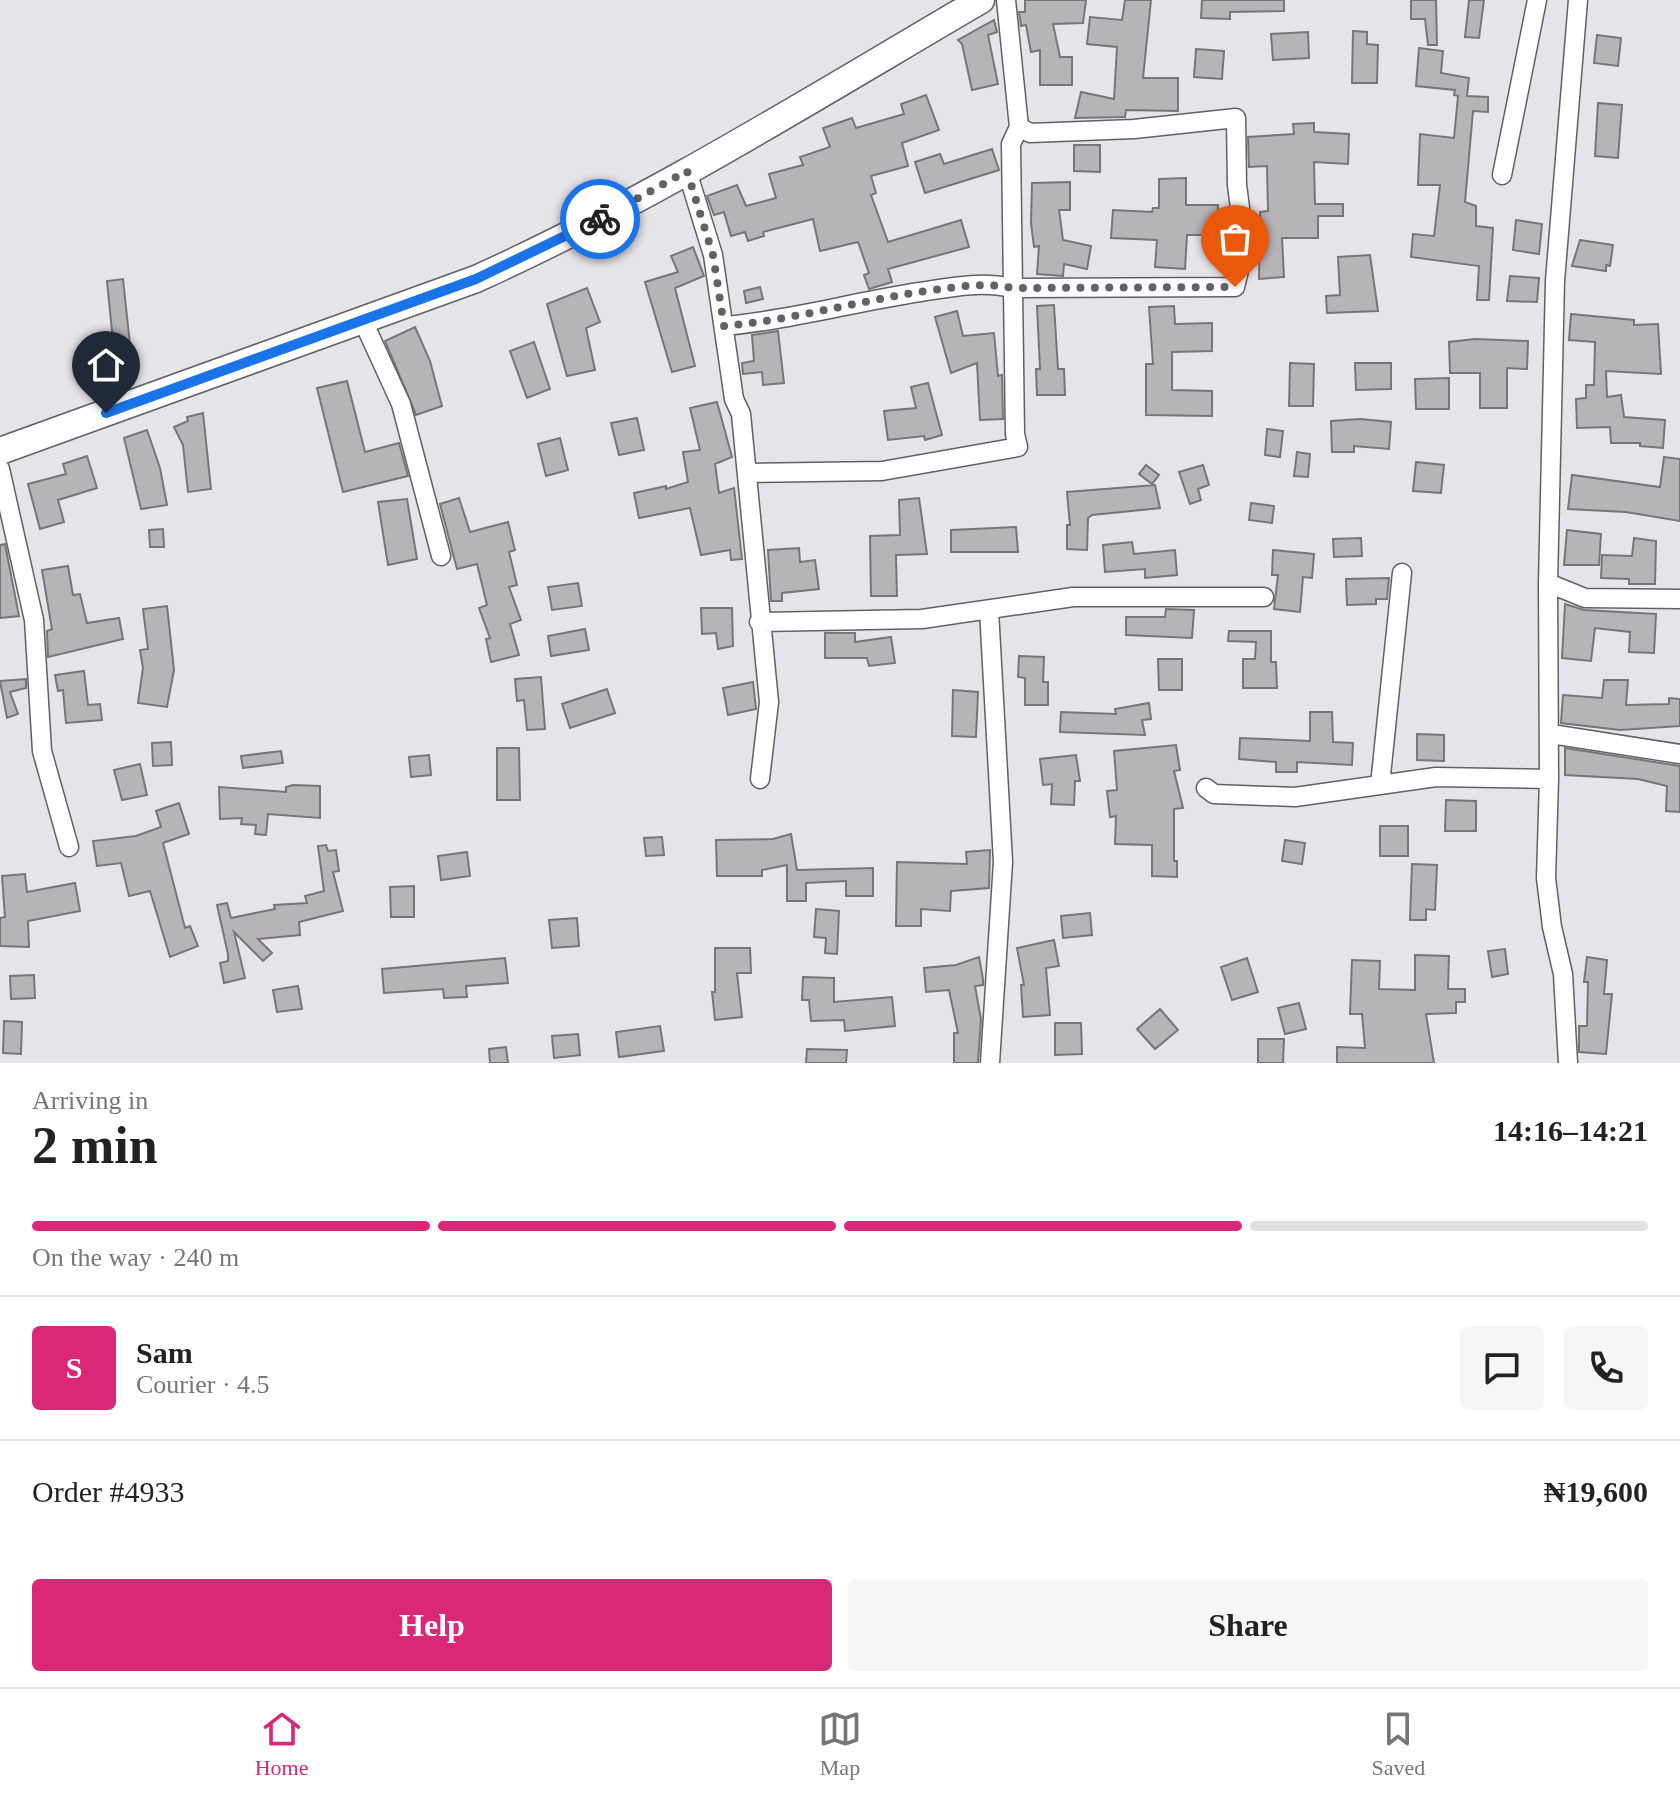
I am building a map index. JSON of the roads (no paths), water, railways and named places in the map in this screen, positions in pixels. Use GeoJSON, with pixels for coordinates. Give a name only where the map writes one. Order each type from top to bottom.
{"type":"FeatureCollection","features":[{"type":"Feature","properties":{"kind":"main road"},"geometry":{"type":"LineString","coordinates":[[0,451],[363,321],[528,255],[687,171],[981,0]]}},
{"type":"Feature","properties":{"kind":"street"},"geometry":{"type":"LineString","coordinates":[[747,473],[882,471],[1018,447],[1011,144],[1019,127],[1006,0]]}},
{"type":"Feature","properties":{"kind":"street"},"geometry":{"type":"LineString","coordinates":[[1502,175],[1537,0]]}},
{"type":"Feature","properties":{"kind":"street"},"geometry":{"type":"LineString","coordinates":[[1568,1063],[1563,974],[1552,927],[1546,878],[1551,734],[1548,583],[1555,281],[1578,0]]}},
{"type":"Feature","properties":{"kind":"street"},"geometry":{"type":"LineString","coordinates":[[724,326],[772,322],[884,297],[985,282],[1012,288],[1235,287],[1245,246],[1237,185],[1236,118],[1134,129],[1030,133],[1019,127]]}},
{"type":"Feature","properties":{"kind":"street"},"geometry":{"type":"LineString","coordinates":[[687,171],[713,255],[734,399],[741,414],[770,722],[760,779]]}},
{"type":"Feature","properties":{"kind":"street"},"geometry":{"type":"LineString","coordinates":[[363,321],[401,404],[441,556]]}},
{"type":"Feature","properties":{"kind":"street"},"geometry":{"type":"LineString","coordinates":[[0,469],[34,620],[42,751],[69,847]]}},
{"type":"Feature","properties":{"kind":"street"},"geometry":{"type":"LineString","coordinates":[[1380,785],[1402,573]]}},
{"type":"Feature","properties":{"kind":"street"},"geometry":{"type":"LineString","coordinates":[[1548,583],[1585,598],[1680,599]]}},
{"type":"Feature","properties":{"kind":"street"},"geometry":{"type":"LineString","coordinates":[[759,622],[922,619],[1073,597],[1264,597]]}},
{"type":"Feature","properties":{"kind":"street"},"geometry":{"type":"LineString","coordinates":[[989,610],[1003,862],[990,1063]]}},
{"type":"Feature","properties":{"kind":"street"},"geometry":{"type":"LineString","coordinates":[[1551,734],[1680,754]]}},
{"type":"Feature","properties":{"kind":"street"},"geometry":{"type":"LineString","coordinates":[[1206,788],[1214,794],[1295,797],[1436,777],[1549,779]]}}]}
